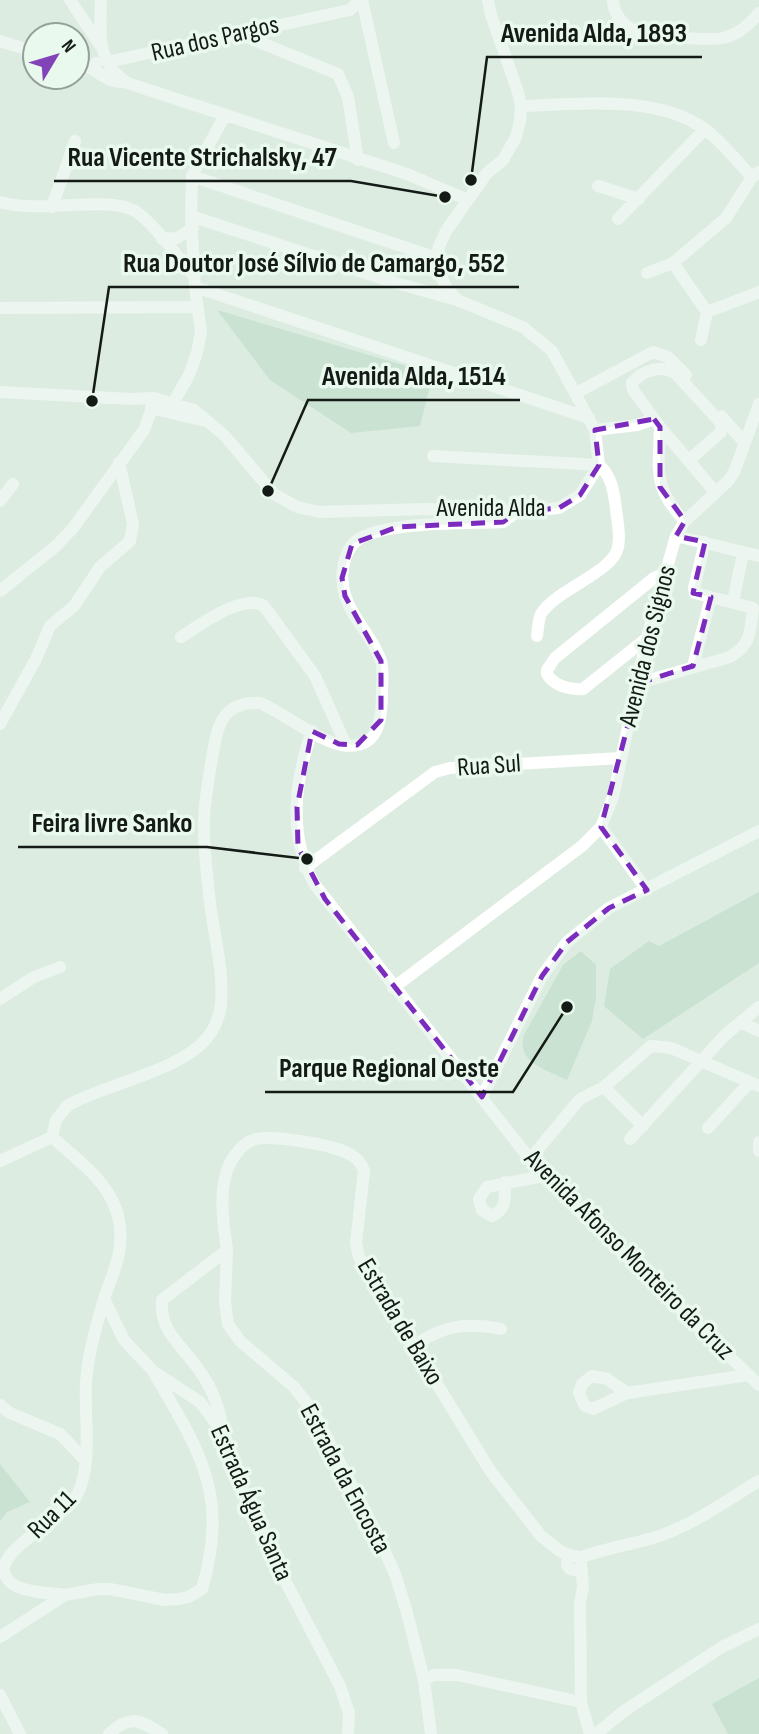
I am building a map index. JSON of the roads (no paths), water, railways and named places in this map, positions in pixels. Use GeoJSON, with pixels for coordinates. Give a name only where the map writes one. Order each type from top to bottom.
{"type":"FeatureCollection","features":[{"type":"Feature","properties":{"kind":"street"},"geometry":{"type":"LineString","coordinates":[[70,0],[114,74],[127,83]]}},
{"type":"Feature","properties":{"kind":"street"},"geometry":{"type":"LineString","coordinates":[[101,0],[104,55]]}},
{"type":"Feature","properties":{"kind":"street"},"geometry":{"type":"LineString","coordinates":[[361,0],[394,143]]}},
{"type":"Feature","properties":{"kind":"street","name":"Rua dos Pargos"},"geometry":{"type":"LineString","coordinates":[[104,55],[237,33],[361,0]]}},
{"type":"Feature","properties":{"kind":"street"},"geometry":{"type":"LineString","coordinates":[[457,300],[443,281],[437,258],[439,246],[446,231],[487,173],[503,160],[519,129],[521,106],[488,0]]}},
{"type":"Feature","properties":{"kind":"street"},"geometry":{"type":"LineString","coordinates":[[613,0],[613,8],[621,20],[634,30],[652,35],[722,38],[744,28],[759,13]]}},
{"type":"Feature","properties":{"kind":"street"},"geometry":{"type":"LineString","coordinates":[[237,33],[338,74],[344,82],[348,97],[358,160]]}},
{"type":"Feature","properties":{"kind":"street"},"geometry":{"type":"LineString","coordinates":[[0,41],[21,48]]}},
{"type":"Feature","properties":{"kind":"street"},"geometry":{"type":"LineString","coordinates":[[91,62],[104,55]]}},
{"type":"Feature","properties":{"kind":"street"},"geometry":{"type":"LineString","coordinates":[[91,70],[110,80],[127,83],[407,174],[468,200]]}},
{"type":"Feature","properties":{"kind":"street"},"geometry":{"type":"LineString","coordinates":[[521,106],[621,104],[667,113],[692,121],[705,129],[755,174],[726,218],[673,262],[647,273]]}},
{"type":"Feature","properties":{"kind":"street"},"geometry":{"type":"LineString","coordinates":[[0,591],[64,537],[144,430],[169,406],[197,353],[201,332],[196,307],[192,176],[225,115]]}},
{"type":"Feature","properties":{"kind":"street"},"geometry":{"type":"LineString","coordinates":[[618,219],[705,129]]}},
{"type":"Feature","properties":{"kind":"street"},"geometry":{"type":"LineString","coordinates":[[52,207],[75,141]]}},
{"type":"Feature","properties":{"kind":"street"},"geometry":{"type":"LineString","coordinates":[[192,176],[437,258]]}},
{"type":"Feature","properties":{"kind":"street"},"geometry":{"type":"LineString","coordinates":[[598,186],[639,199]]}},
{"type":"Feature","properties":{"kind":"street"},"geometry":{"type":"LineString","coordinates":[[0,202],[13,206],[117,205],[134,211],[145,219],[195,281],[592,424],[657,423]]}},
{"type":"Feature","properties":{"kind":"street"},"geometry":{"type":"LineString","coordinates":[[162,239],[177,238],[192,222]]}},
{"type":"Feature","properties":{"kind":"street"},"geometry":{"type":"LineString","coordinates":[[192,222],[457,300],[511,321],[536,335],[552,351],[592,424],[599,465]]}},
{"type":"Feature","properties":{"kind":"street"},"geometry":{"type":"LineString","coordinates":[[673,262],[707,312],[701,340]]}},
{"type":"Feature","properties":{"kind":"street"},"geometry":{"type":"LineString","coordinates":[[707,312],[759,292]]}},
{"type":"Feature","properties":{"kind":"street"},"geometry":{"type":"LineString","coordinates":[[0,308],[196,307]]}},
{"type":"Feature","properties":{"kind":"street"},"geometry":{"type":"LineString","coordinates":[[576,393],[653,352],[661,353],[680,368],[744,442]]}},
{"type":"Feature","properties":{"kind":"street"},"geometry":{"type":"LineString","coordinates":[[688,460],[721,432],[722,425],[675,373],[665,368],[653,370],[635,379],[632,383],[633,390],[657,423],[688,460],[716,493]]}},
{"type":"Feature","properties":{"kind":"street"},"geometry":{"type":"LineString","coordinates":[[0,391],[131,399]]}},
{"type":"Feature","properties":{"kind":"street","name":"Avenida Alda"},"geometry":{"type":"LineString","coordinates":[[131,399],[142,397],[169,406],[194,410],[225,436],[274,494],[297,508],[319,512],[425,509],[517,512],[559,508],[580,495],[599,465]]}},
{"type":"Feature","properties":{"kind":"street","name":"Avenida Alda"},"geometry":{"type":"LineString","coordinates":[[131,399],[152,408],[169,406]]}},
{"type":"Feature","properties":{"kind":"street","name":"Avenida dos Signos"},"geometry":{"type":"LineString","coordinates":[[393,988],[582,846],[601,827],[612,797],[647,638],[676,536],[685,521],[729,480],[759,404]]}},
{"type":"Feature","properties":{"kind":"street"},"geometry":{"type":"LineString","coordinates":[[144,430],[152,408]]}},
{"type":"Feature","properties":{"kind":"street"},"geometry":{"type":"LineString","coordinates":[[657,423],[660,487],[672,508],[685,521]]}},
{"type":"Feature","properties":{"kind":"street"},"geometry":{"type":"LineString","coordinates":[[433,456],[599,465],[605,470],[613,490],[618,548],[612,560],[549,605],[540,619],[537,636]]}},
{"type":"Feature","properties":{"kind":"street"},"geometry":{"type":"LineString","coordinates":[[0,724],[36,660],[50,626],[74,606],[100,567],[130,541],[133,524],[120,462]]}},
{"type":"Feature","properties":{"kind":"street"},"geometry":{"type":"LineString","coordinates":[[0,501],[7,483]]}},
{"type":"Feature","properties":{"kind":"street"},"geometry":{"type":"LineString","coordinates":[[52,1137],[56,1120],[68,1105],[173,1062],[206,1039],[216,1024],[221,1006],[221,985],[210,900],[204,819],[214,746],[219,725],[226,714],[235,706],[260,704],[339,744],[346,745],[357,745],[370,738],[377,729],[382,713],[381,661],[345,596],[342,578],[344,560],[352,544],[364,536],[397,527],[503,522],[517,512]]}},
{"type":"Feature","properties":{"kind":"street"},"geometry":{"type":"LineString","coordinates":[[676,536],[759,556]]}},
{"type":"Feature","properties":{"kind":"street"},"geometry":{"type":"LineString","coordinates":[[639,682],[730,657],[743,650],[749,639],[753,608],[695,593],[705,542]]}},
{"type":"Feature","properties":{"kind":"street"},"geometry":{"type":"LineString","coordinates":[[733,602],[743,553]]}},
{"type":"Feature","properties":{"kind":"street"},"geometry":{"type":"LineString","coordinates":[[647,638],[583,689],[564,687],[550,679],[547,670],[564,650],[643,586],[667,572]]}},
{"type":"Feature","properties":{"kind":"street"},"geometry":{"type":"LineString","coordinates":[[693,666],[711,597]]}},
{"type":"Feature","properties":{"kind":"street"},"geometry":{"type":"LineString","coordinates":[[181,637],[242,603],[257,602],[264,606],[274,616],[315,676],[346,745]]}},
{"type":"Feature","properties":{"kind":"street","name":"Avenida Afonso Monteiro da Cruz"},"geometry":{"type":"LineString","coordinates":[[312,731],[301,771],[297,807],[298,847],[305,868],[325,899],[543,1176],[759,1385]]}},
{"type":"Feature","properties":{"kind":"street","name":"Rua Sul"},"geometry":{"type":"LineString","coordinates":[[305,868],[435,772],[450,768],[621,758]]}},
{"type":"Feature","properties":{"kind":"street"},"geometry":{"type":"LineString","coordinates":[[601,827],[647,890]]}},
{"type":"Feature","properties":{"kind":"street"},"geometry":{"type":"LineString","coordinates":[[482,1097],[542,976],[566,942],[609,908],[759,831]]}},
{"type":"Feature","properties":{"kind":"street"},"geometry":{"type":"LineString","coordinates":[[0,999],[34,977],[60,967]]}},
{"type":"Feature","properties":{"kind":"street"},"geometry":{"type":"LineString","coordinates":[[631,1139],[740,1022],[759,1007]]}},
{"type":"Feature","properties":{"kind":"street"},"geometry":{"type":"LineString","coordinates":[[740,1022],[759,1031]]}},
{"type":"Feature","properties":{"kind":"street"},"geometry":{"type":"LineString","coordinates":[[530,1159],[580,1099],[604,1087],[651,1046],[671,1048],[755,1084],[708,1128]]}},
{"type":"Feature","properties":{"kind":"street"},"geometry":{"type":"LineString","coordinates":[[604,1087],[643,1126]]}},
{"type":"Feature","properties":{"kind":"street"},"geometry":{"type":"LineString","coordinates":[[0,1161],[52,1137]]}},
{"type":"Feature","properties":{"kind":"street"},"geometry":{"type":"LineString","coordinates":[[52,1137],[97,1178],[110,1194],[118,1213],[121,1231],[119,1254],[104,1299]]}},
{"type":"Feature","properties":{"kind":"street","name":"Estrada de Baixo"},"geometry":{"type":"LineString","coordinates":[[227,1250],[222,1209],[225,1185],[229,1167],[243,1146],[253,1140],[285,1139],[349,1153],[362,1163],[364,1171],[356,1250],[491,1472],[546,1540],[574,1562]]}},
{"type":"Feature","properties":{"kind":"street"},"geometry":{"type":"LineString","coordinates":[[759,1142],[759,1151]]}},
{"type":"Feature","properties":{"kind":"street"},"geometry":{"type":"LineString","coordinates":[[505,1182],[543,1176]]}},
{"type":"Feature","properties":{"kind":"street"},"geometry":{"type":"LineString","coordinates":[[224,1434],[221,1413],[208,1384],[198,1367],[171,1337],[161,1312],[162,1300],[169,1292],[227,1250]]}},
{"type":"Feature","properties":{"kind":"street","name":"Estrada da Encosta"},"geometry":{"type":"LineString","coordinates":[[227,1250],[225,1302],[228,1324],[240,1341],[294,1387],[313,1411],[395,1574],[424,1680],[431,1734]]}},
{"type":"Feature","properties":{"kind":"street","name":"Estrada Água Santa"},"geometry":{"type":"LineString","coordinates":[[104,1299],[124,1340],[154,1372],[200,1402],[224,1434],[253,1519],[340,1686],[349,1713],[348,1734]]}},
{"type":"Feature","properties":{"kind":"street","name":"Rua 11"},"geometry":{"type":"LineString","coordinates":[[65,1595],[13,1585],[5,1572],[5,1563],[13,1552],[68,1506],[77,1495],[85,1460],[86,1384],[92,1342],[104,1299]]}},
{"type":"Feature","properties":{"kind":"street"},"geometry":{"type":"LineString","coordinates":[[415,1345],[446,1328],[481,1324],[501,1329]]}},
{"type":"Feature","properties":{"kind":"street"},"geometry":{"type":"LineString","coordinates":[[0,1637],[65,1595],[98,1588],[179,1600],[202,1589],[212,1549],[214,1514],[208,1481],[197,1449],[154,1372]]}},
{"type":"Feature","properties":{"kind":"street"},"geometry":{"type":"LineString","coordinates":[[627,1393],[748,1375]]}},
{"type":"Feature","properties":{"kind":"street"},"geometry":{"type":"LineString","coordinates":[[0,1405],[10,1413],[60,1434],[85,1460]]}},
{"type":"Feature","properties":{"kind":"street"},"geometry":{"type":"LineString","coordinates":[[590,1734],[581,1702],[580,1595],[574,1562],[598,1551],[654,1538],[685,1524],[759,1481]]}},
{"type":"Feature","properties":{"kind":"street"},"geometry":{"type":"LineString","coordinates":[[596,1734],[624,1711],[722,1647],[759,1629]]}},
{"type":"Feature","properties":{"kind":"street"},"geometry":{"type":"LineString","coordinates":[[424,1680],[445,1674],[457,1675],[581,1702]]}},
{"type":"Feature","properties":{"kind":"street"},"geometry":{"type":"LineString","coordinates":[[0,1695],[20,1734]]}},
{"type":"Feature","properties":{"kind":"street"},"geometry":{"type":"LineString","coordinates":[[109,1734],[128,1720],[138,1721],[162,1734]]}},
{"type":"Feature","properties":{"kind":"place","name":"Avenida Alda, 1893"},"geometry":{"type":"Point","coordinates":[471,180]}},
{"type":"Feature","properties":{"kind":"place","name":"Rua Vicente Strichalsky, 47"},"geometry":{"type":"Point","coordinates":[445,197]}},
{"type":"Feature","properties":{"kind":"place","name":"Rua Doutor José Sílvio de Camargo, 552"},"geometry":{"type":"Point","coordinates":[92,401]}},
{"type":"Feature","properties":{"kind":"place","name":"Avenida Alda, 1514"},"geometry":{"type":"Point","coordinates":[268,491]}},
{"type":"Feature","properties":{"kind":"place","name":"Feira livre Sanko"},"geometry":{"type":"Point","coordinates":[307,859]}},
{"type":"Feature","properties":{"kind":"place","name":"Parque Regional Oeste"},"geometry":{"type":"Point","coordinates":[567,1007]}}]}
